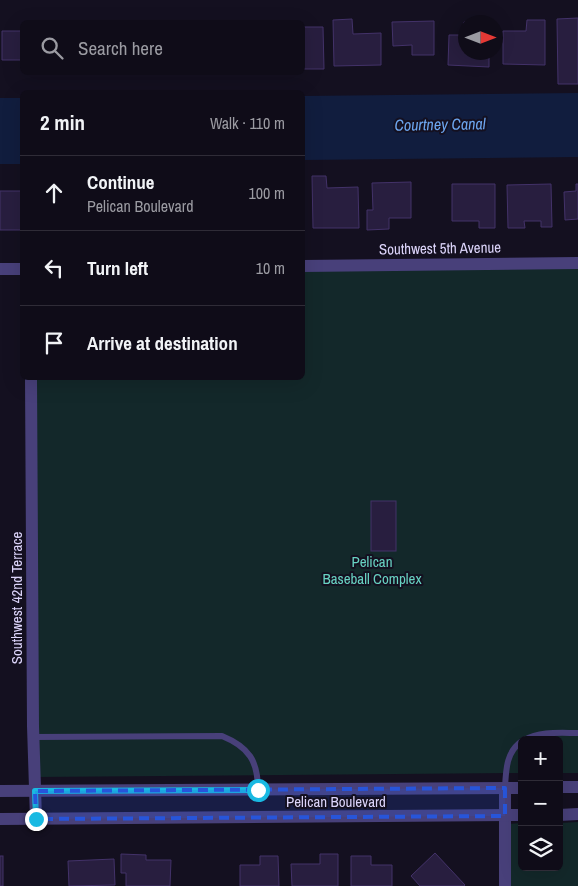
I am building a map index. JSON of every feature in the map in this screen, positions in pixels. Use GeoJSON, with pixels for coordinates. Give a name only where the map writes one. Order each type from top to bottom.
{"type":"FeatureCollection","features":[{"type":"Feature","properties":{"kind":"street","name":"Southwest 5th Avenue"},"geometry":{"type":"LineString","coordinates":[[305,266],[578,263]]}},
{"type":"Feature","properties":{"kind":"street"},"geometry":{"type":"LineString","coordinates":[[0,269],[20,269]]}},
{"type":"Feature","properties":{"kind":"street","name":"Southwest 42nd Terrace"},"geometry":{"type":"LineString","coordinates":[[31,380],[33,737],[36,819]]}},
{"type":"Feature","properties":{"kind":"street"},"geometry":{"type":"LineString","coordinates":[[563,787],[578,787]]}},
{"type":"Feature","properties":{"kind":"street"},"geometry":{"type":"LineString","coordinates":[[505,788],[505,886]]}},
{"type":"Feature","properties":{"kind":"street","name":"Pelican Boulevard"},"geometry":{"type":"LineString","coordinates":[[0,791],[518,788]]}},
{"type":"Feature","properties":{"kind":"street"},"geometry":{"type":"LineString","coordinates":[[563,815],[578,814]]}},
{"type":"Feature","properties":{"kind":"street","name":"Pelican Boulevard"},"geometry":{"type":"LineString","coordinates":[[0,819],[518,815]]}},
{"type":"Feature","properties":{"kind":"lane"},"geometry":{"type":"LineString","coordinates":[[534,736],[538,734],[578,732]]}},
{"type":"Feature","properties":{"kind":"lane"},"geometry":{"type":"LineString","coordinates":[[33,737],[222,736],[235,741],[248,752],[258,776],[258,790]]}},
{"type":"Feature","properties":{"kind":"lane"},"geometry":{"type":"LineString","coordinates":[[505,788],[505,773],[509,756],[518,744]]}},
{"type":"Feature","properties":{"kind":"highlighted area"},"geometry":{"type":"Polygon","coordinates":[[[505,788],[505,816],[36,819],[35,791],[505,788]]]}},
{"type":"Feature","properties":{"kind":"green space","name":"Pelican Baseball Complex"},"geometry":{"type":"Polygon","coordinates":[[[578,263],[578,773],[563,773],[563,736],[518,736],[518,773],[35,777],[31,380],[305,380],[305,266],[578,263]]]}},
{"type":"Feature","properties":{"kind":"green space"},"geometry":{"type":"Polygon","coordinates":[[[578,822],[578,886],[506,886],[506,824],[518,823],[518,871],[563,871],[563,823],[578,822]]]}},
{"type":"Feature","properties":{"kind":"water","name":"Courtney Canal"},"geometry":{"type":"Polygon","coordinates":[[[578,93],[578,157],[305,160],[305,96],[578,93]]]}},
{"type":"Feature","properties":{"kind":"water"},"geometry":{"type":"Polygon","coordinates":[[[0,98],[20,98],[20,164],[0,164],[0,98]]]}},
{"type":"Feature","properties":{"kind":"building"},"geometry":{"type":"Polygon","coordinates":[[[578,18],[578,84],[558,84],[557,19],[578,18]]]}},
{"type":"Feature","properties":{"kind":"building"},"geometry":{"type":"Polygon","coordinates":[[[352,19],[353,34],[381,33],[381,65],[334,66],[333,20],[352,19]]]}},
{"type":"Feature","properties":{"kind":"building"},"geometry":{"type":"Polygon","coordinates":[[[527,20],[545,20],[545,65],[503,64],[503,31],[526,31],[527,20]]]}},
{"type":"Feature","properties":{"kind":"building"},"geometry":{"type":"Polygon","coordinates":[[[434,21],[434,55],[412,55],[412,45],[393,46],[392,22],[434,21]]]}},
{"type":"Feature","properties":{"kind":"building"},"geometry":{"type":"Polygon","coordinates":[[[305,27],[323,27],[324,69],[305,69],[305,27]]]}},
{"type":"Feature","properties":{"kind":"building"},"geometry":{"type":"Polygon","coordinates":[[[2,31],[20,31],[20,60],[2,60],[2,31]]]}},
{"type":"Feature","properties":{"kind":"building"},"geometry":{"type":"Polygon","coordinates":[[[449,35],[458,35],[458,60],[489,60],[489,67],[448,65],[449,35]]]}},
{"type":"Feature","properties":{"kind":"building"},"geometry":{"type":"Polygon","coordinates":[[[312,176],[326,176],[327,188],[358,187],[359,228],[313,228],[312,176]]]}},
{"type":"Feature","properties":{"kind":"building"},"geometry":{"type":"Polygon","coordinates":[[[411,182],[411,218],[389,218],[389,229],[367,230],[367,210],[373,210],[372,183],[411,182]]]}},
{"type":"Feature","properties":{"kind":"building"},"geometry":{"type":"Polygon","coordinates":[[[452,184],[495,184],[495,228],[479,228],[479,221],[452,221],[452,184]]]}},
{"type":"Feature","properties":{"kind":"building"},"geometry":{"type":"Polygon","coordinates":[[[551,184],[552,227],[541,227],[541,221],[524,221],[525,228],[508,228],[507,185],[551,184]]]}},
{"type":"Feature","properties":{"kind":"building"},"geometry":{"type":"Polygon","coordinates":[[[576,184],[578,184],[578,219],[565,220],[564,192],[576,191],[576,184]]]}},
{"type":"Feature","properties":{"kind":"building"},"geometry":{"type":"Polygon","coordinates":[[[0,191],[20,191],[20,230],[0,230],[0,191]]]}},
{"type":"Feature","properties":{"kind":"building"},"geometry":{"type":"Polygon","coordinates":[[[371,501],[396,501],[396,551],[371,551],[371,501]]]}},
{"type":"Feature","properties":{"kind":"building"},"geometry":{"type":"Polygon","coordinates":[[[435,853],[464,886],[420,886],[411,876],[435,853]]]}},
{"type":"Feature","properties":{"kind":"building"},"geometry":{"type":"Polygon","coordinates":[[[121,854],[146,855],[146,860],[171,860],[170,886],[126,886],[126,873],[121,873],[121,854]]]}},
{"type":"Feature","properties":{"kind":"building"},"geometry":{"type":"Polygon","coordinates":[[[320,854],[338,854],[338,886],[292,886],[291,864],[320,864],[320,854]]]}},
{"type":"Feature","properties":{"kind":"building"},"geometry":{"type":"Polygon","coordinates":[[[0,856],[3,856],[3,886],[0,886],[0,856]]]}},
{"type":"Feature","properties":{"kind":"building"},"geometry":{"type":"Polygon","coordinates":[[[260,856],[278,856],[279,886],[240,886],[240,865],[260,865],[260,856]]]}},
{"type":"Feature","properties":{"kind":"building"},"geometry":{"type":"Polygon","coordinates":[[[351,856],[371,856],[371,865],[392,865],[392,886],[351,886],[351,856]]]}},
{"type":"Feature","properties":{"kind":"building"},"geometry":{"type":"Polygon","coordinates":[[[114,859],[115,885],[69,886],[68,861],[114,859]]]}},
{"type":"Feature","properties":{"kind":"route"},"geometry":{"type":"LineString","coordinates":[[36,819],[35,791],[258,790]]}}]}
